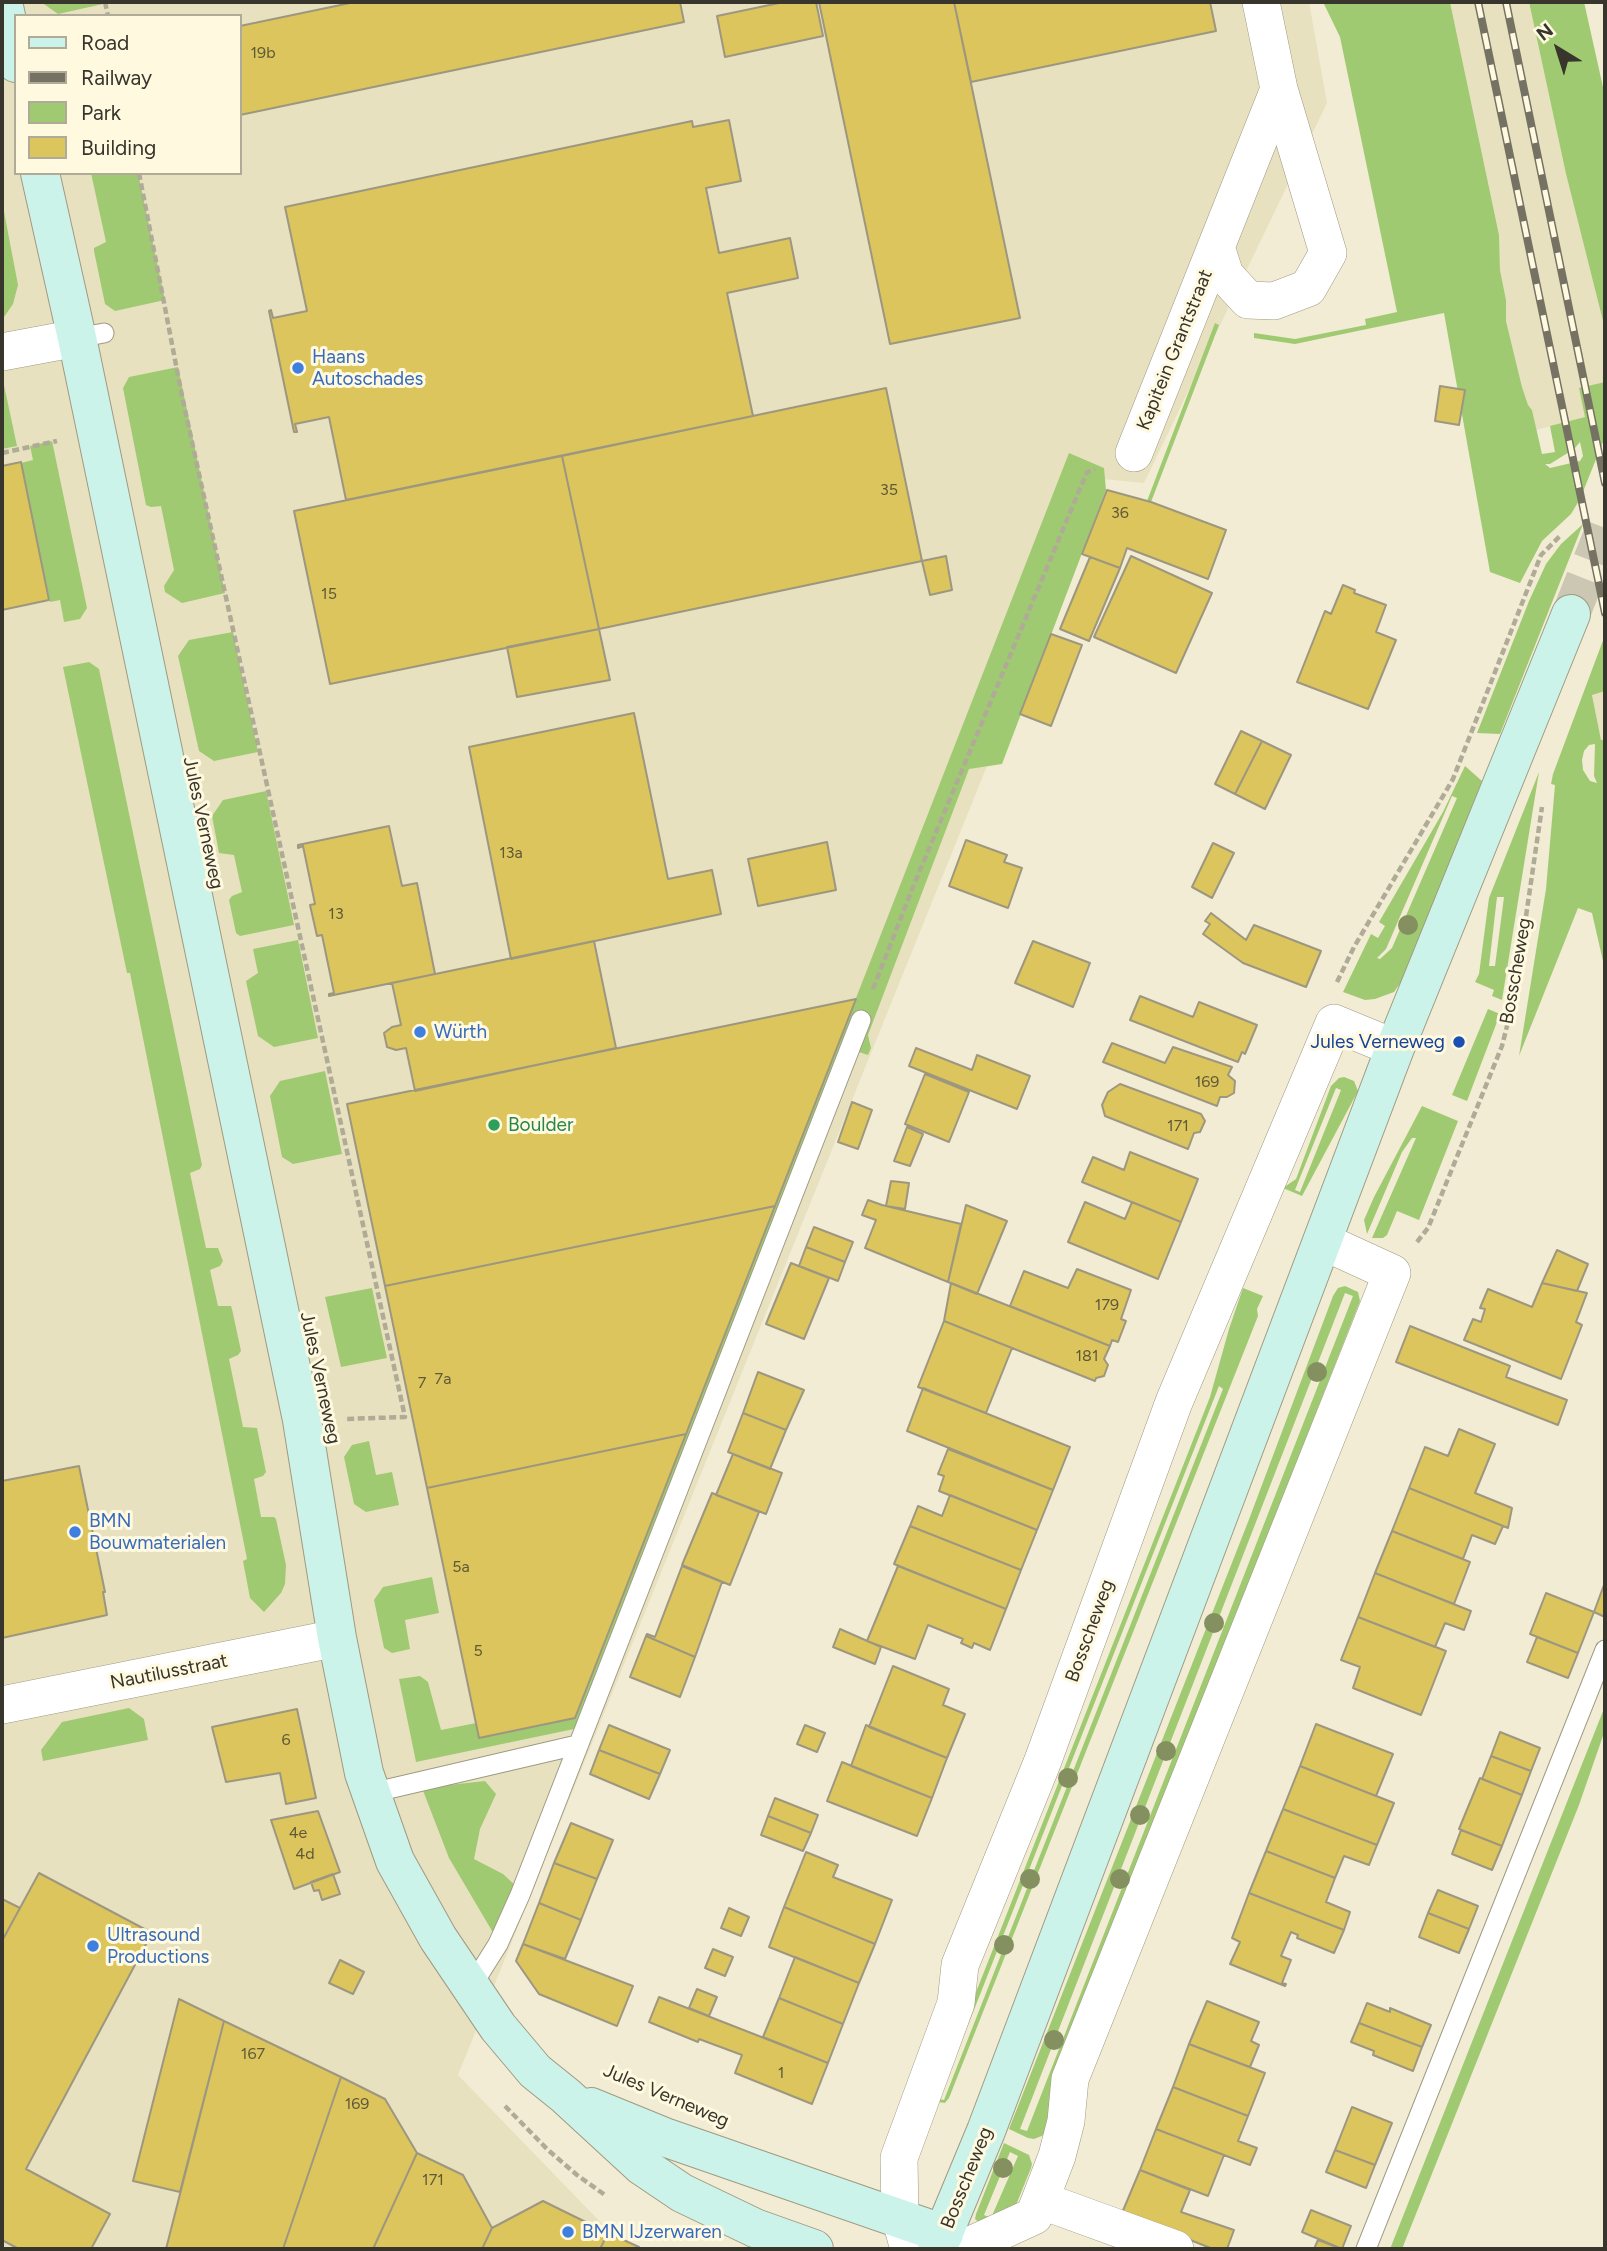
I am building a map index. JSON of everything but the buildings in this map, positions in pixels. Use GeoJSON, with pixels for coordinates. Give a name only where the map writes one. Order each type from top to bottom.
{"type":"FeatureCollection","features":[{"type":"Feature","properties":{"kind":"street","name":"Kapitein Grantstraat"},"geometry":{"type":"LineString","coordinates":[[1216,247],[1225,275],[1248,300],[1274,301],[1308,288],[1328,253],[1279,89],[1261,2]]}},
{"type":"Feature","properties":{"kind":"street","name":"Kapitein Grantstraat"},"geometry":{"type":"LineString","coordinates":[[1133,453],[1279,89]]}},
{"type":"Feature","properties":{"kind":"street","name":"Jules Verneweg"},"geometry":{"type":"LineString","coordinates":[[41,175],[91,335],[302,1420],[337,1638],[364,1773],[395,1861],[438,1938],[498,2027],[535,2071],[642,2166],[681,2193],[755,2228],[814,2249]]}},
{"type":"Feature","properties":{"kind":"street"},"geometry":{"type":"LineString","coordinates":[[2,352],[91,335]]}},
{"type":"Feature","properties":{"kind":"street","name":"Bosscheweg"},"geometry":{"type":"LineString","coordinates":[[948,2244],[990,2119],[1321,1241],[1395,1048],[1571,614]]}},
{"type":"Feature","properties":{"kind":"street"},"geometry":{"type":"LineString","coordinates":[[1334,1023],[1395,1048]]}},
{"type":"Feature","properties":{"kind":"street","name":"Bosscheweg"},"geometry":{"type":"LineString","coordinates":[[904,2233],[899,2158],[956,2003],[960,1965],[1042,1763],[1174,1402],[1334,1023]]}},
{"type":"Feature","properties":{"kind":"street"},"geometry":{"type":"LineString","coordinates":[[1321,1241],[1392,1273]]}},
{"type":"Feature","properties":{"kind":"street","name":"Bosscheweg"},"geometry":{"type":"LineString","coordinates":[[948,2244],[1034,2216],[1066,2121],[1070,2079],[1392,1273]]}},
{"type":"Feature","properties":{"kind":"street","name":"Nautilusstraat"},"geometry":{"type":"LineString","coordinates":[[2,1706],[337,1638]]}},
{"type":"Feature","properties":{"kind":"street","name":"Jules Verneweg"},"geometry":{"type":"LineString","coordinates":[[566,2096],[904,2233],[948,2244]]}},
{"type":"Feature","properties":{"kind":"street"},"geometry":{"type":"LineString","coordinates":[[1040,2200],[1175,2249]]}},
{"type":"Feature","properties":{"kind":"lane"},"geometry":{"type":"LineString","coordinates":[[471,1987],[498,1944],[861,1020]]}},
{"type":"Feature","properties":{"kind":"lane"},"geometry":{"type":"LineString","coordinates":[[1366,2249],[1605,1650]]}},
{"type":"Feature","properties":{"kind":"lane"},"geometry":{"type":"LineString","coordinates":[[371,1793],[577,1745]]}},
{"type":"Feature","properties":{"kind":"path"},"geometry":{"type":"LineString","coordinates":[[139,175],[182,396],[405,1417],[302,1420]]}},
{"type":"Feature","properties":{"kind":"path"},"geometry":{"type":"LineString","coordinates":[[2,453],[61,440]]}},
{"type":"Feature","properties":{"kind":"path"},"geometry":{"type":"LineString","coordinates":[[861,1020],[952,793],[1087,472],[1133,453]]}},
{"type":"Feature","properties":{"kind":"path"},"geometry":{"type":"LineString","coordinates":[[1334,1023],[1334,990],[1354,947],[1453,779],[1541,555],[1561,535]]}},
{"type":"Feature","properties":{"kind":"path","name":"Bosscheweg"},"geometry":{"type":"LineString","coordinates":[[1392,1273],[1428,1228],[1502,1046],[1514,998],[1543,799]]}},
{"type":"Feature","properties":{"kind":"shaded area"},"geometry":{"type":"Polygon","coordinates":[[[2,2],[1309,2],[1327,103],[1144,483],[1103,479],[458,2075],[610,2232],[601,2249],[2,2249],[2,2]]]}},
{"type":"Feature","properties":{"kind":"shaded area"},"geometry":{"type":"Polygon","coordinates":[[[1450,2],[1529,2],[1566,174],[1605,329],[1605,382],[1579,389],[1586,417],[1536,430],[1506,321],[1499,235],[1450,2]]]}},
{"type":"Feature","properties":{"kind":"shaded area"},"geometry":{"type":"Polygon","coordinates":[[[1605,691],[1605,748],[1604,741],[1601,741],[1592,694],[1605,691]]]}},
{"type":"Feature","properties":{"kind":"green space"},"geometry":{"type":"Polygon","coordinates":[[[41,2],[102,2],[103,4],[58,14],[41,2]]]}},
{"type":"Feature","properties":{"kind":"green space"},"geometry":{"type":"Polygon","coordinates":[[[1323,2],[1450,2],[1499,235],[1506,321],[1542,454],[1555,452],[1550,426],[1585,417],[1579,388],[1605,382],[1605,437],[1580,499],[1571,514],[1542,541],[1520,583],[1490,572],[1444,313],[1295,344],[1254,338],[1254,333],[1295,339],[1366,325],[1365,319],[1397,312],[1340,37],[1323,2]],[[1580,442],[1574,449],[1550,464],[1545,464],[1550,468],[1580,461],[1583,456],[1580,442]]]}},
{"type":"Feature","properties":{"kind":"green space"},"geometry":{"type":"Polygon","coordinates":[[[1529,2],[1584,2],[1605,96],[1605,329],[1566,174],[1529,2]]]}},
{"type":"Feature","properties":{"kind":"green space"},"geometry":{"type":"Polygon","coordinates":[[[91,175],[138,175],[165,300],[115,311],[105,304],[94,248],[106,242],[91,175]]]}},
{"type":"Feature","properties":{"kind":"green space"},"geometry":{"type":"Polygon","coordinates":[[[2,201],[18,285],[13,304],[2,320],[2,201]]]}},
{"type":"Feature","properties":{"kind":"green space"},"geometry":{"type":"Polygon","coordinates":[[[1215,323],[1219,325],[1151,502],[1147,501],[1215,323]]]}},
{"type":"Feature","properties":{"kind":"green space"},"geometry":{"type":"Polygon","coordinates":[[[178,367],[225,593],[182,603],[165,592],[164,586],[174,570],[161,506],[146,505],[123,388],[129,377],[178,367]]]}},
{"type":"Feature","properties":{"kind":"green space"},"geometry":{"type":"Polygon","coordinates":[[[2,385],[17,446],[2,449],[2,385]]]}},
{"type":"Feature","properties":{"kind":"green space"},"geometry":{"type":"Polygon","coordinates":[[[52,441],[87,608],[80,619],[64,622],[60,600],[50,602],[21,463],[33,460],[30,446],[52,441]]]}},
{"type":"Feature","properties":{"kind":"green space"},"geometry":{"type":"Polygon","coordinates":[[[1069,453],[1104,468],[1106,490],[1002,764],[969,769],[868,1035],[871,1048],[868,1055],[841,1046],[574,1729],[416,1762],[399,1679],[420,1676],[428,1682],[441,1730],[476,1723],[479,1737],[575,1717],[1069,453]]]}},
{"type":"Feature","properties":{"kind":"green space"},"geometry":{"type":"Polygon","coordinates":[[[1583,524],[1500,734],[1477,733],[1546,564],[1561,544],[1583,524]]]}},
{"type":"Feature","properties":{"kind":"green space"},"geometry":{"type":"Polygon","coordinates":[[[233,632],[258,752],[214,761],[199,751],[178,656],[189,640],[233,632]]]}},
{"type":"Feature","properties":{"kind":"green space"},"geometry":{"type":"Polygon","coordinates":[[[1605,635],[1605,691],[1592,695],[1605,748],[1605,970],[1592,913],[1578,908],[1519,1056],[1546,889],[1555,785],[1551,784],[1605,635]],[[1595,744],[1589,745],[1584,751],[1582,760],[1583,770],[1590,781],[1597,783],[1594,776],[1595,744]]]}},
{"type":"Feature","properties":{"kind":"green space"},"geometry":{"type":"Polygon","coordinates":[[[89,662],[99,669],[202,1165],[200,1169],[190,1173],[206,1248],[218,1248],[223,1261],[220,1266],[210,1270],[218,1306],[231,1306],[241,1351],[229,1359],[243,1427],[257,1428],[266,1472],[254,1479],[261,1517],[276,1519],[286,1565],[285,1584],[281,1593],[264,1612],[250,1598],[243,1561],[247,1559],[130,973],[127,973],[63,667],[89,662]]]}},
{"type":"Feature","properties":{"kind":"green space"},"geometry":{"type":"Polygon","coordinates":[[[1465,766],[1482,781],[1406,975],[1394,992],[1375,999],[1365,1000],[1343,992],[1371,934],[1378,938],[1385,926],[1379,922],[1443,812],[1465,766]],[[1452,796],[1386,949],[1377,958],[1380,959],[1392,948],[1457,798],[1452,796]]]}},
{"type":"Feature","properties":{"kind":"green space"},"geometry":{"type":"Polygon","coordinates":[[[1539,772],[1502,1000],[1492,996],[1494,990],[1475,982],[1479,974],[1489,898],[1539,772]],[[1497,897],[1489,966],[1495,966],[1504,897],[1497,897]]]}},
{"type":"Feature","properties":{"kind":"green space"},"geometry":{"type":"Polygon","coordinates":[[[266,791],[294,925],[240,936],[236,933],[229,900],[242,892],[234,855],[219,853],[212,816],[223,800],[266,791]]]}},
{"type":"Feature","properties":{"kind":"green space"},"geometry":{"type":"Polygon","coordinates":[[[298,940],[318,1038],[274,1047],[258,1036],[246,981],[258,973],[253,949],[298,940]]]}},
{"type":"Feature","properties":{"kind":"green space"},"geometry":{"type":"Polygon","coordinates":[[[1488,1009],[1500,1014],[1467,1101],[1452,1095],[1488,1009]]]}},
{"type":"Feature","properties":{"kind":"green space"},"geometry":{"type":"Polygon","coordinates":[[[325,1071],[342,1154],[293,1164],[282,1157],[270,1096],[280,1081],[325,1071]]]}},
{"type":"Feature","properties":{"kind":"green space"},"geometry":{"type":"Polygon","coordinates":[[[1339,1078],[1354,1081],[1358,1091],[1302,1196],[1283,1188],[1296,1179],[1331,1086],[1339,1078]],[[1336,1088],[1295,1190],[1300,1192],[1341,1090],[1336,1088]]]}},
{"type":"Feature","properties":{"kind":"green space"},"geometry":{"type":"Polygon","coordinates":[[[1422,1106],[1458,1121],[1419,1220],[1397,1211],[1387,1235],[1383,1238],[1372,1238],[1416,1138],[1412,1138],[1402,1152],[1367,1234],[1364,1220],[1422,1106]]]}},
{"type":"Feature","properties":{"kind":"green space"},"geometry":{"type":"Polygon","coordinates":[[[1345,1286],[1358,1292],[1360,1301],[1050,2089],[1053,2105],[1044,2135],[1028,2138],[1009,2129],[1338,1288],[1345,1286]],[[1345,1293],[1020,2129],[1027,2131],[1353,1296],[1345,1293]]]}},
{"type":"Feature","properties":{"kind":"green space"},"geometry":{"type":"Polygon","coordinates":[[[372,1288],[387,1358],[341,1367],[325,1297],[372,1288]]]}},
{"type":"Feature","properties":{"kind":"green space"},"geometry":{"type":"Polygon","coordinates":[[[1243,1288],[1263,1296],[1257,1309],[1258,1316],[949,2098],[945,2103],[938,2102],[936,2094],[1210,1397],[1243,1288]],[[1219,1386],[939,2099],[944,2100],[1223,1389],[1219,1386]]]}},
{"type":"Feature","properties":{"kind":"green space"},"geometry":{"type":"Polygon","coordinates":[[[369,1441],[376,1475],[392,1472],[399,1505],[366,1512],[354,1504],[344,1457],[352,1445],[369,1441]]]}},
{"type":"Feature","properties":{"kind":"green space"},"geometry":{"type":"Polygon","coordinates":[[[432,1577],[439,1613],[405,1620],[410,1649],[392,1653],[384,1648],[374,1600],[383,1587],[432,1577]]]}},
{"type":"Feature","properties":{"kind":"green space"},"geometry":{"type":"Polygon","coordinates":[[[1605,1706],[1605,1730],[1579,1805],[1402,2249],[1390,2249],[1605,1706]]]}},
{"type":"Feature","properties":{"kind":"green space"},"geometry":{"type":"Polygon","coordinates":[[[129,1708],[144,1719],[148,1740],[43,1761],[41,1750],[62,1722],[129,1708]]]}},
{"type":"Feature","properties":{"kind":"green space"},"geometry":{"type":"Polygon","coordinates":[[[485,1781],[496,1794],[480,1829],[474,1859],[503,1874],[517,1887],[495,1936],[449,1858],[422,1788],[485,1781]]]}},
{"type":"Feature","properties":{"kind":"green space"},"geometry":{"type":"Polygon","coordinates":[[[1004,2143],[1029,2155],[1031,2168],[1014,2210],[1002,2221],[982,2225],[975,2219],[1004,2143]],[[1010,2152],[984,2215],[991,2218],[1018,2156],[1010,2152]]]}},
{"type":"Feature","properties":{"kind":"tunnel"},"geometry":{"type":"LineString","coordinates":[[1571,614],[1605,528]]}},
{"type":"Feature","properties":{"kind":"railway"},"geometry":{"type":"LineString","coordinates":[[1478,2],[1605,613]]}},
{"type":"Feature","properties":{"kind":"railway"},"geometry":{"type":"LineString","coordinates":[[1506,2],[1605,483]]}},
{"type":"Feature","properties":{"kind":"place","name":"Haans Autoschades"},"geometry":{"type":"Point","coordinates":[298,368]}},
{"type":"Feature","properties":{"kind":"place","name":"Würth"},"geometry":{"type":"Point","coordinates":[420,1032]}},
{"type":"Feature","properties":{"kind":"place","name":"Jules Verneweg"},"geometry":{"type":"Point","coordinates":[1459,1042]}},
{"type":"Feature","properties":{"kind":"place","name":"Boulder"},"geometry":{"type":"Point","coordinates":[494,1125]}},
{"type":"Feature","properties":{"kind":"place","name":"BMN Bouwmaterialen"},"geometry":{"type":"Point","coordinates":[75,1532]}},
{"type":"Feature","properties":{"kind":"place","name":"Ultrasound Productions"},"geometry":{"type":"Point","coordinates":[93,1946]}},
{"type":"Feature","properties":{"kind":"place","name":"BMN IJzerwaren"},"geometry":{"type":"Point","coordinates":[568,2232]}}]}
